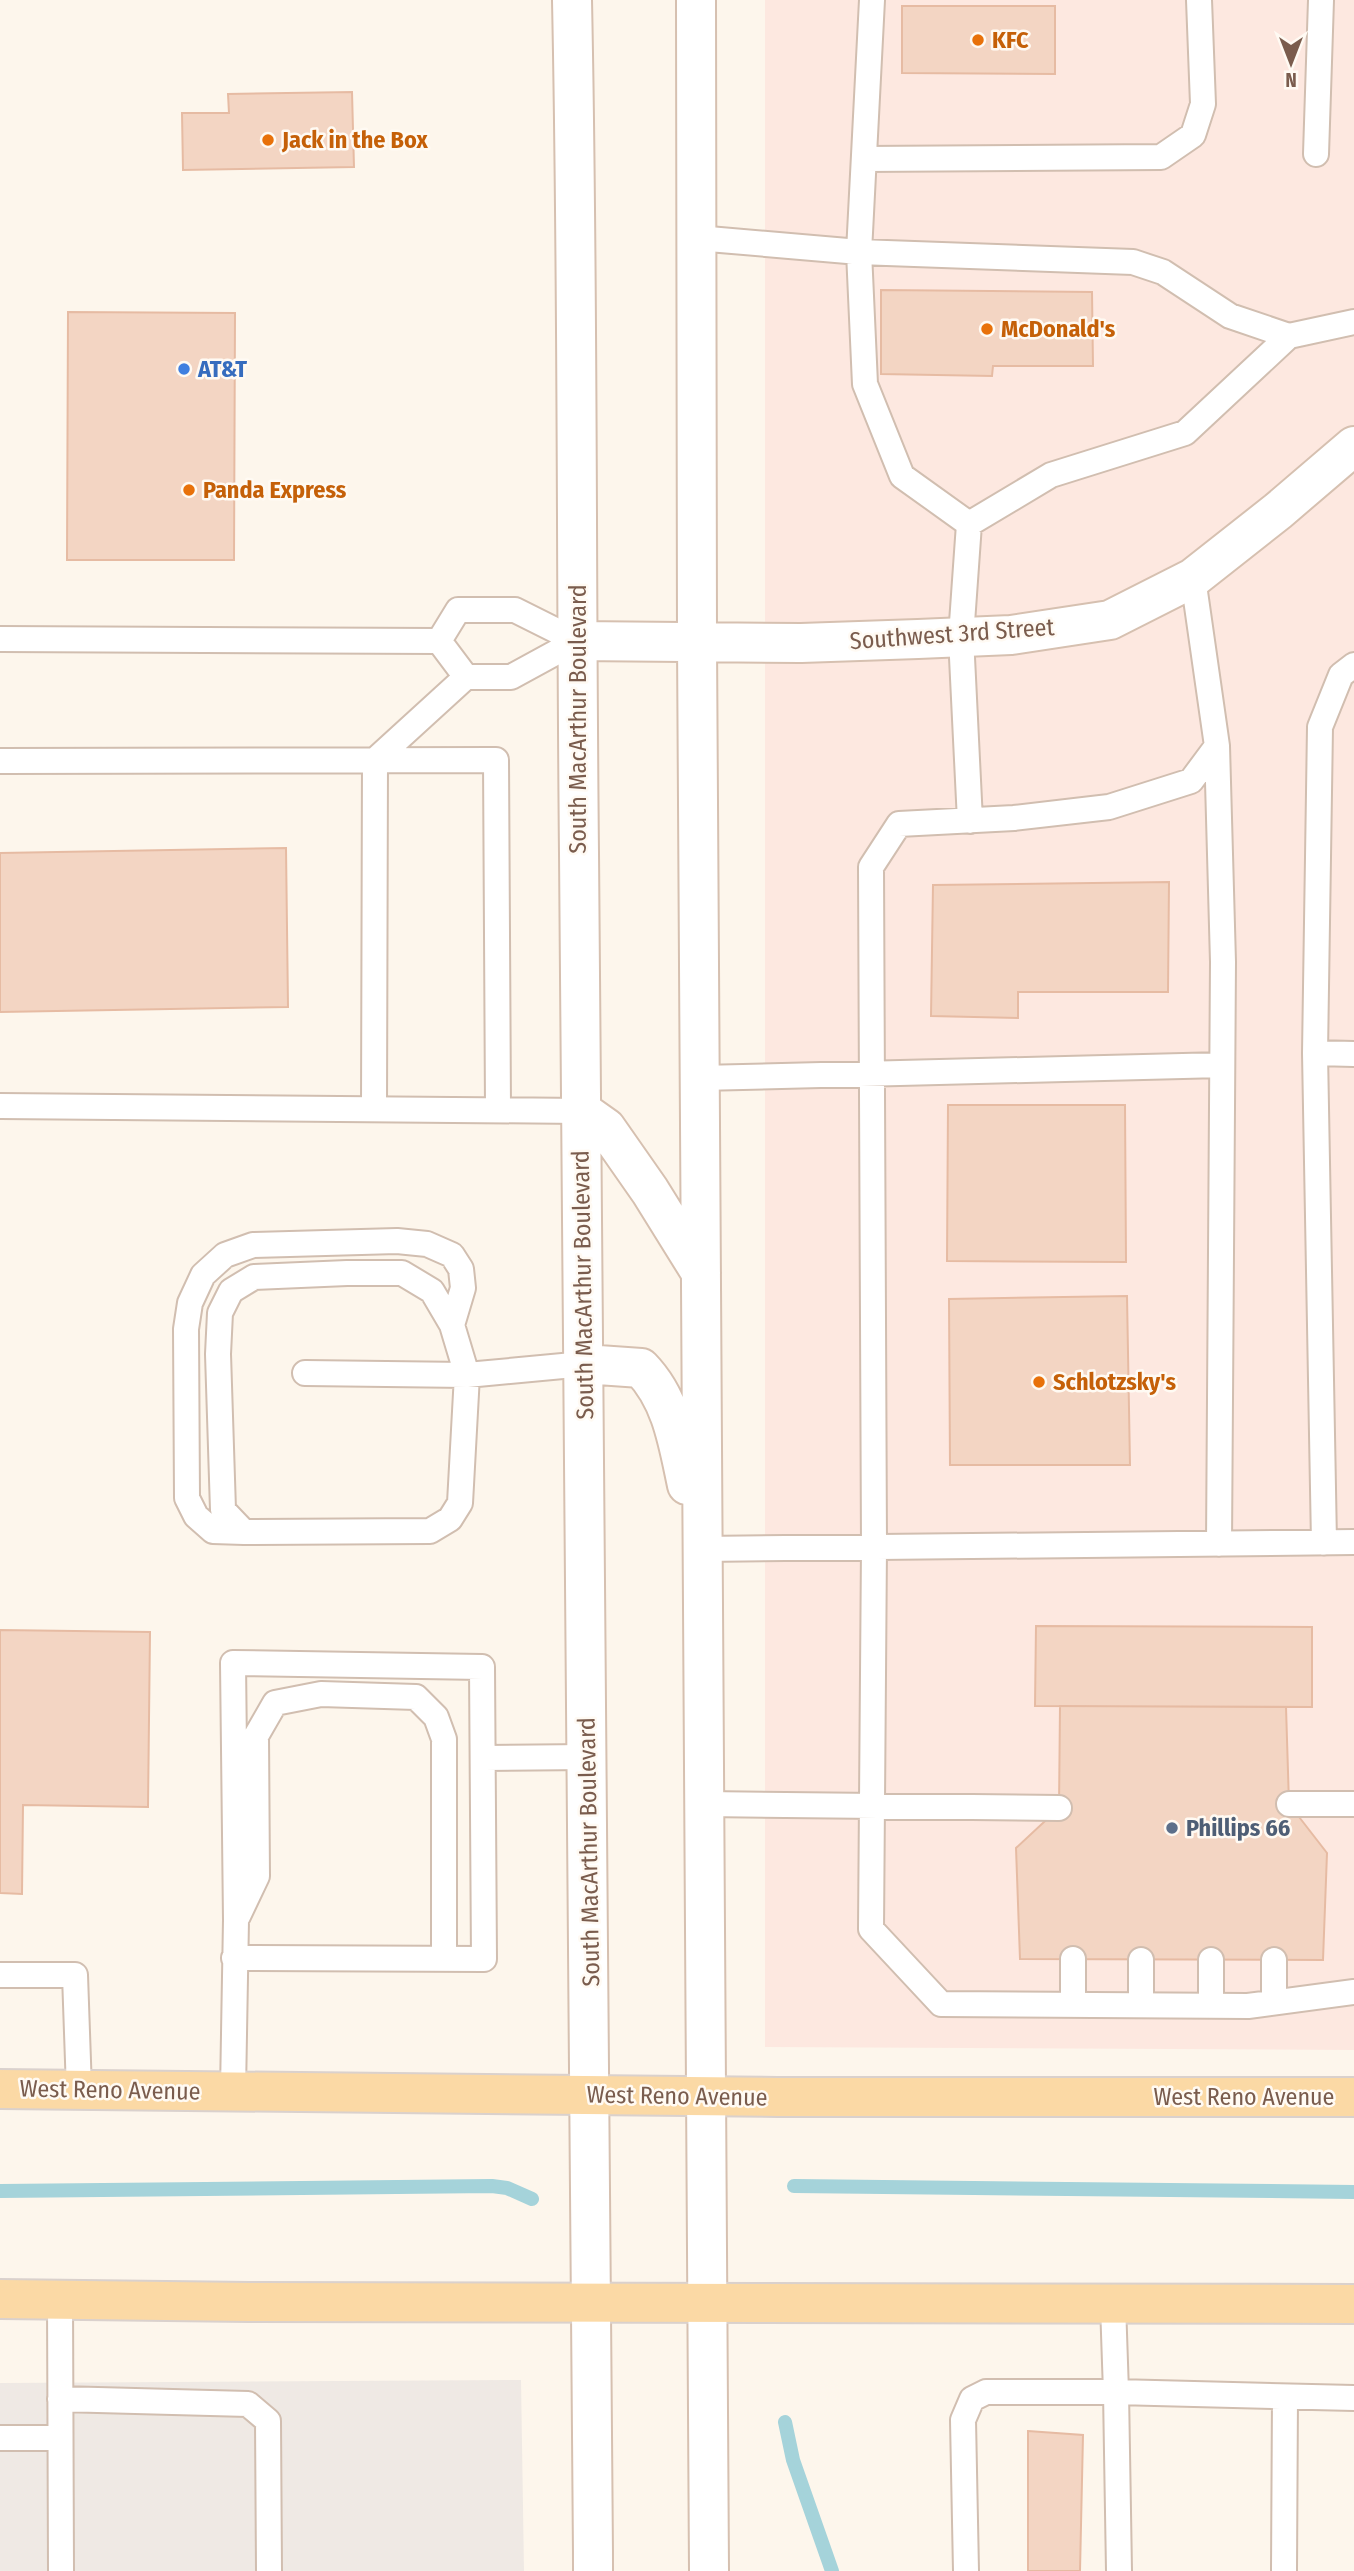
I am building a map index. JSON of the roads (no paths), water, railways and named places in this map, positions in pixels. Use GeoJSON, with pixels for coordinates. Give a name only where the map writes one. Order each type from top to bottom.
{"type":"FeatureCollection","features":[{"type":"Feature","properties":{"kind":"main road","name":"South MacArthur Boulevard"},"geometry":{"type":"LineString","coordinates":[[572,0],[576,151],[577,641],[593,2571]]}},
{"type":"Feature","properties":{"kind":"main road"},"geometry":{"type":"LineString","coordinates":[[696,0],[697,642],[709,2571]]}},
{"type":"Feature","properties":{"kind":"main road","name":"Southwest 3rd Street"},"geometry":{"type":"LineString","coordinates":[[577,641],[801,643],[961,637],[1010,635],[1110,620],[1193,578],[1354,446]]}},
{"type":"Feature","properties":{"kind":"main road"},"geometry":{"type":"LineString","coordinates":[[582,1111],[606,1128],[650,1191],[701,1273]]}},
{"type":"Feature","properties":{"kind":"main road"},"geometry":{"type":"LineString","coordinates":[[584,1364],[641,1368],[655,1383],[668,1408],[703,1549]]}},
{"type":"Feature","properties":{"kind":"main road","name":"West Reno Avenue"},"geometry":{"type":"LineString","coordinates":[[0,2089],[708,2096],[1354,2096]]}},
{"type":"Feature","properties":{"kind":"main road"},"geometry":{"type":"LineString","coordinates":[[0,2299],[708,2304],[1354,2304]]}},
{"type":"Feature","properties":{"kind":"lane"},"geometry":{"type":"LineString","coordinates":[[872,0],[859,252],[864,384],[902,476],[969,524]]}},
{"type":"Feature","properties":{"kind":"lane"},"geometry":{"type":"LineString","coordinates":[[864,159],[1161,157],[1193,135],[1203,104],[1199,0]]}},
{"type":"Feature","properties":{"kind":"lane"},"geometry":{"type":"LineString","coordinates":[[1316,154],[1321,0]]}},
{"type":"Feature","properties":{"kind":"lane"},"geometry":{"type":"LineString","coordinates":[[697,238],[859,252],[1133,262],[1163,272],[1230,316],[1289,336]]}},
{"type":"Feature","properties":{"kind":"lane"},"geometry":{"type":"LineString","coordinates":[[969,524],[1051,475],[1185,433],[1289,336],[1354,322]]}},
{"type":"Feature","properties":{"kind":"lane"},"geometry":{"type":"LineString","coordinates":[[969,524],[961,637],[970,821]]}},
{"type":"Feature","properties":{"kind":"lane"},"geometry":{"type":"LineString","coordinates":[[1193,578],[1217,746],[1223,962],[1219,1544]]}},
{"type":"Feature","properties":{"kind":"lane"},"geometry":{"type":"LineString","coordinates":[[439,641],[458,610],[515,610],[577,641]]}},
{"type":"Feature","properties":{"kind":"lane"},"geometry":{"type":"LineString","coordinates":[[0,639],[439,641]]}},
{"type":"Feature","properties":{"kind":"lane"},"geometry":{"type":"LineString","coordinates":[[439,641],[466,677]]}},
{"type":"Feature","properties":{"kind":"lane"},"geometry":{"type":"LineString","coordinates":[[374,1108],[375,760],[466,677],[511,677],[577,641]]}},
{"type":"Feature","properties":{"kind":"lane"},"geometry":{"type":"LineString","coordinates":[[1324,1543],[1315,1053],[1320,727],[1341,675],[1354,665]]}},
{"type":"Feature","properties":{"kind":"lane"},"geometry":{"type":"LineString","coordinates":[[1217,746],[1191,781],[1109,807],[1014,818],[899,824],[871,867],[874,1547],[871,1929],[941,2004],[1248,2006],[1354,1992]]}},
{"type":"Feature","properties":{"kind":"lane"},"geometry":{"type":"LineString","coordinates":[[0,761],[496,760],[498,1108]]}},
{"type":"Feature","properties":{"kind":"lane"},"geometry":{"type":"LineString","coordinates":[[1315,1053],[1354,1054]]}},
{"type":"Feature","properties":{"kind":"lane"},"geometry":{"type":"LineString","coordinates":[[700,1078],[1222,1065]]}},
{"type":"Feature","properties":{"kind":"lane"},"geometry":{"type":"LineString","coordinates":[[0,1106],[498,1108],[582,1111]]}},
{"type":"Feature","properties":{"kind":"lane"},"geometry":{"type":"LineString","coordinates":[[244,1532],[223,1510],[218,1354],[220,1313],[231,1291],[254,1277],[402,1273],[432,1291],[452,1325],[467,1374],[460,1503],[450,1519],[430,1531],[244,1532],[213,1531],[196,1516],[187,1498],[186,1329],[190,1303],[203,1275],[225,1255],[253,1245],[397,1241],[427,1244],[452,1255],[461,1269],[463,1287],[452,1325]]}},
{"type":"Feature","properties":{"kind":"lane"},"geometry":{"type":"LineString","coordinates":[[305,1373],[467,1374],[584,1364]]}},
{"type":"Feature","properties":{"kind":"lane"},"geometry":{"type":"LineString","coordinates":[[703,1549],[1354,1542]]}},
{"type":"Feature","properties":{"kind":"lane"},"geometry":{"type":"LineString","coordinates":[[233,2091],[234,1958],[236,1920],[233,1663],[482,1667],[484,1959],[234,1958]]}},
{"type":"Feature","properties":{"kind":"lane"},"geometry":{"type":"LineString","coordinates":[[236,1920],[257,1876],[256,1736],[275,1703],[321,1693],[416,1697],[436,1717],[444,1739],[444,1959]]}},
{"type":"Feature","properties":{"kind":"lane"},"geometry":{"type":"LineString","coordinates":[[484,1758],[588,1757]]}},
{"type":"Feature","properties":{"kind":"lane"},"geometry":{"type":"LineString","coordinates":[[705,1804],[1059,1808]]}},
{"type":"Feature","properties":{"kind":"lane"},"geometry":{"type":"LineString","coordinates":[[1289,1804],[1354,1804]]}},
{"type":"Feature","properties":{"kind":"lane"},"geometry":{"type":"LineString","coordinates":[[1073,1959],[1073,2004]]}},
{"type":"Feature","properties":{"kind":"lane"},"geometry":{"type":"LineString","coordinates":[[1141,1960],[1141,2005]]}},
{"type":"Feature","properties":{"kind":"lane"},"geometry":{"type":"LineString","coordinates":[[1211,1960],[1211,2005]]}},
{"type":"Feature","properties":{"kind":"lane"},"geometry":{"type":"LineString","coordinates":[[1274,1960],[1274,2002]]}},
{"type":"Feature","properties":{"kind":"lane"},"geometry":{"type":"LineString","coordinates":[[0,1975],[75,1975],[79,2090]]}},
{"type":"Feature","properties":{"kind":"lane"},"geometry":{"type":"LineString","coordinates":[[60,2300],[61,2571]]}},
{"type":"Feature","properties":{"kind":"lane"},"geometry":{"type":"LineString","coordinates":[[1113,2304],[1119,2571]]}},
{"type":"Feature","properties":{"kind":"lane"},"geometry":{"type":"LineString","coordinates":[[965,2571],[963,2420],[972,2399],[986,2392],[1116,2392],[1354,2398]]}},
{"type":"Feature","properties":{"kind":"lane"},"geometry":{"type":"LineString","coordinates":[[1284,2571],[1285,2397]]}},
{"type":"Feature","properties":{"kind":"lane"},"geometry":{"type":"LineString","coordinates":[[60,2399],[248,2404],[268,2421],[270,2571]]}},
{"type":"Feature","properties":{"kind":"lane"},"geometry":{"type":"LineString","coordinates":[[0,2438],[60,2438]]}},
{"type":"Feature","properties":{"kind":"waterway"},"geometry":{"type":"LineString","coordinates":[[0,2191],[492,2186],[507,2188],[532,2199]]}},
{"type":"Feature","properties":{"kind":"waterway"},"geometry":{"type":"LineString","coordinates":[[794,2186],[1354,2192]]}},
{"type":"Feature","properties":{"kind":"waterway"},"geometry":{"type":"LineString","coordinates":[[785,2422],[793,2460],[832,2571]]}},
{"type":"Feature","properties":{"kind":"place","name":"KFC"},"geometry":{"type":"Point","coordinates":[978,40]}},
{"type":"Feature","properties":{"kind":"place","name":"Jack in the Box"},"geometry":{"type":"Point","coordinates":[268,140]}},
{"type":"Feature","properties":{"kind":"place","name":"McDonald's"},"geometry":{"type":"Point","coordinates":[987,329]}},
{"type":"Feature","properties":{"kind":"place","name":"AT&T"},"geometry":{"type":"Point","coordinates":[184,369]}},
{"type":"Feature","properties":{"kind":"place","name":"Panda Express"},"geometry":{"type":"Point","coordinates":[189,490]}},
{"type":"Feature","properties":{"kind":"place","name":"Schlotzsky's"},"geometry":{"type":"Point","coordinates":[1039,1382]}},
{"type":"Feature","properties":{"kind":"place","name":"Phillips 66"},"geometry":{"type":"Point","coordinates":[1172,1828]}}]}
